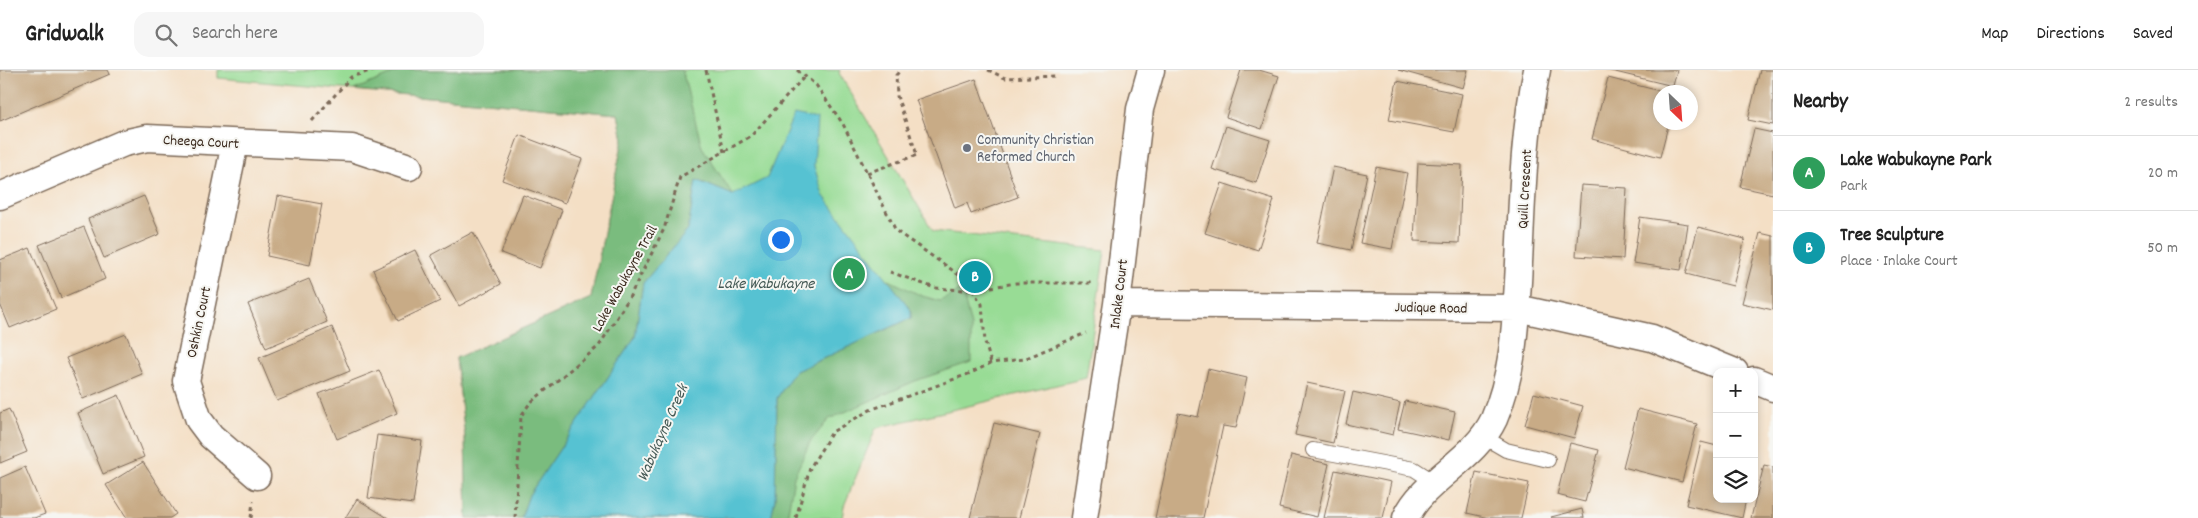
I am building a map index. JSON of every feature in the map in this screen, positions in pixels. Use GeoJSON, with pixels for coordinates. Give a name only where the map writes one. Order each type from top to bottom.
{"type":"FeatureCollection","features":[{"type":"Feature","properties":{"kind":"street","name":"Inlake Court"},"geometry":{"type":"LineString","coordinates":[[1084,518],[1117,303],[1140,110],[1151,70]]}},
{"type":"Feature","properties":{"kind":"street","name":"Quill Crescent"},"geometry":{"type":"LineString","coordinates":[[1406,518],[1420,497],[1466,456],[1493,421],[1510,372],[1517,308],[1530,104],[1536,70]]}},
{"type":"Feature","properties":{"kind":"street","name":"Cheega Court"},"geometry":{"type":"LineString","coordinates":[[0,196],[124,143],[147,138],[352,148],[409,167]]}},
{"type":"Feature","properties":{"kind":"street","name":"Oshkin Court"},"geometry":{"type":"LineString","coordinates":[[235,143],[186,381],[199,420],[211,436],[257,476]]}},
{"type":"Feature","properties":{"kind":"street","name":"Judique Road"},"geometry":{"type":"LineString","coordinates":[[1117,303],[1517,308],[1652,338],[1725,368]]}},
{"type":"Feature","properties":{"kind":"street"},"geometry":{"type":"LineString","coordinates":[[1758,382],[1773,388]]}},
{"type":"Feature","properties":{"kind":"lane"},"geometry":{"type":"LineString","coordinates":[[1482,436],[1506,450],[1548,460]]}},
{"type":"Feature","properties":{"kind":"lane"},"geometry":{"type":"LineString","coordinates":[[1313,450],[1414,469],[1436,483]]}},
{"type":"Feature","properties":{"kind":"path"},"geometry":{"type":"LineString","coordinates":[[294,145],[317,113],[351,77],[373,70]]}},
{"type":"Feature","properties":{"kind":"path"},"geometry":{"type":"LineString","coordinates":[[706,70],[724,152]]}},
{"type":"Feature","properties":{"kind":"path"},"geometry":{"type":"LineString","coordinates":[[797,70],[816,84],[843,124],[896,231],[965,279],[973,290],[982,304],[984,342],[991,364]]}},
{"type":"Feature","properties":{"kind":"path"},"geometry":{"type":"LineString","coordinates":[[867,173],[917,155],[897,96],[896,75],[901,70]]}},
{"type":"Feature","properties":{"kind":"path"},"geometry":{"type":"LineString","coordinates":[[988,70],[1005,78],[1056,76]]}},
{"type":"Feature","properties":{"kind":"path","name":"Lake Wabukayne Trail"},"geometry":{"type":"LineString","coordinates":[[515,518],[521,416],[530,403],[599,346],[629,298],[664,229],[680,176],[751,136],[805,76]]}},
{"type":"Feature","properties":{"kind":"path"},"geometry":{"type":"LineString","coordinates":[[890,272],[935,288],[973,290],[1016,283],[1117,303]]}},
{"type":"Feature","properties":{"kind":"path"},"geometry":{"type":"LineString","coordinates":[[796,518],[810,468],[832,432],[870,410],[991,364],[1024,359],[1117,303]]}},
{"type":"Feature","properties":{"kind":"green space"},"geometry":{"type":"Polygon","coordinates":[[[218,70],[840,70],[839,73],[933,231],[1105,250],[1086,378],[876,428],[844,506],[842,518],[467,518],[465,437],[456,358],[591,298],[623,139],[618,114],[218,78],[218,70]]]}},
{"type":"Feature","properties":{"kind":"green space"},"geometry":{"type":"Polygon","coordinates":[[[402,70],[682,70],[702,147],[733,195],[696,180],[688,230],[643,283],[635,337],[529,495],[521,518],[467,518],[465,437],[456,358],[591,298],[623,139],[618,114],[354,90],[402,70]]]}},
{"type":"Feature","properties":{"kind":"green space"},"geometry":{"type":"Polygon","coordinates":[[[887,279],[922,296],[940,301],[962,290],[971,326],[971,362],[915,381],[829,419],[810,442],[794,477],[787,518],[771,518],[775,499],[777,398],[794,372],[911,318],[911,310],[887,279]]]}},
{"type":"Feature","properties":{"kind":"water","name":"Lake Wabukayne"},"geometry":{"type":"Polygon","coordinates":[[[794,114],[817,119],[814,166],[823,195],[911,310],[911,318],[794,372],[777,398],[775,499],[771,518],[521,518],[529,495],[635,337],[643,283],[688,230],[696,180],[733,195],[767,178],[794,114]]]}},
{"type":"Feature","properties":{"kind":"building"},"geometry":{"type":"Polygon","coordinates":[[[0,70],[108,70],[110,74],[0,121],[0,70]]]}},
{"type":"Feature","properties":{"kind":"building"},"geometry":{"type":"Polygon","coordinates":[[[1241,70],[1259,70],[1279,76],[1262,129],[1226,117],[1241,70]]]}},
{"type":"Feature","properties":{"kind":"building"},"geometry":{"type":"Polygon","coordinates":[[[1398,70],[1468,70],[1463,88],[1398,70]]]}},
{"type":"Feature","properties":{"kind":"building"},"geometry":{"type":"Polygon","coordinates":[[[1607,70],[1677,70],[1673,85],[1607,70]]]}},
{"type":"Feature","properties":{"kind":"building"},"geometry":{"type":"Polygon","coordinates":[[[1760,70],[1773,70],[1773,125],[1748,120],[1760,70]]]}},
{"type":"Feature","properties":{"kind":"building"},"geometry":{"type":"Polygon","coordinates":[[[1608,78],[1653,89],[1653,130],[1667,130],[1660,157],[1592,139],[1608,78]]]}},
{"type":"Feature","properties":{"kind":"building","name":"Community Christian Reformed Church"},"geometry":{"type":"Polygon","coordinates":[[[976,79],[1018,197],[971,214],[967,203],[955,208],[916,100],[976,79]]]}},
{"type":"Feature","properties":{"kind":"building"},"geometry":{"type":"Polygon","coordinates":[[[1397,81],[1462,94],[1454,132],[1389,120],[1397,81]]]}},
{"type":"Feature","properties":{"kind":"building"},"geometry":{"type":"Polygon","coordinates":[[[1226,126],[1270,140],[1256,183],[1212,169],[1226,126]]]}},
{"type":"Feature","properties":{"kind":"building"},"geometry":{"type":"Polygon","coordinates":[[[1754,129],[1773,133],[1773,194],[1740,187],[1754,129]]]}},
{"type":"Feature","properties":{"kind":"building"},"geometry":{"type":"Polygon","coordinates":[[[519,135],[582,159],[565,203],[502,180],[519,135]]]}},
{"type":"Feature","properties":{"kind":"building"},"geometry":{"type":"Polygon","coordinates":[[[1418,163],[1462,165],[1459,243],[1414,241],[1418,163]]]}},
{"type":"Feature","properties":{"kind":"building"},"geometry":{"type":"Polygon","coordinates":[[[1333,167],[1367,174],[1351,250],[1317,243],[1333,167]]]}},
{"type":"Feature","properties":{"kind":"building"},"geometry":{"type":"Polygon","coordinates":[[[1376,167],[1407,173],[1392,249],[1360,243],[1376,167]]]}},
{"type":"Feature","properties":{"kind":"building"},"geometry":{"type":"Polygon","coordinates":[[[1222,183],[1274,200],[1258,250],[1205,233],[1222,183]]]}},
{"type":"Feature","properties":{"kind":"building"},"geometry":{"type":"Polygon","coordinates":[[[1581,185],[1627,188],[1623,259],[1576,256],[1581,185]]]}},
{"type":"Feature","properties":{"kind":"building"},"geometry":{"type":"Polygon","coordinates":[[[523,195],[562,210],[540,268],[501,253],[523,195]]]}},
{"type":"Feature","properties":{"kind":"building"},"geometry":{"type":"Polygon","coordinates":[[[144,196],[160,234],[104,258],[88,219],[144,196]]]}},
{"type":"Feature","properties":{"kind":"building"},"geometry":{"type":"Polygon","coordinates":[[[278,196],[322,204],[310,265],[267,256],[278,196]]]}},
{"type":"Feature","properties":{"kind":"building"},"geometry":{"type":"Polygon","coordinates":[[[1640,217],[1688,224],[1681,270],[1633,263],[1640,217]]]}},
{"type":"Feature","properties":{"kind":"building"},"geometry":{"type":"Polygon","coordinates":[[[84,227],[105,279],[61,298],[39,245],[84,227]]]}},
{"type":"Feature","properties":{"kind":"building"},"geometry":{"type":"Polygon","coordinates":[[[1698,227],[1745,239],[1733,286],[1686,274],[1698,227]]]}},
{"type":"Feature","properties":{"kind":"building"},"geometry":{"type":"Polygon","coordinates":[[[473,232],[501,284],[459,306],[431,255],[473,232]]]}},
{"type":"Feature","properties":{"kind":"building"},"geometry":{"type":"Polygon","coordinates":[[[1760,233],[1773,236],[1773,310],[1742,303],[1760,233]]]}},
{"type":"Feature","properties":{"kind":"building"},"geometry":{"type":"Polygon","coordinates":[[[30,248],[56,309],[10,328],[0,304],[0,260],[30,248]]]}},
{"type":"Feature","properties":{"kind":"building"},"geometry":{"type":"Polygon","coordinates":[[[415,250],[440,301],[398,321],[373,270],[415,250]]]}},
{"type":"Feature","properties":{"kind":"building"},"geometry":{"type":"Polygon","coordinates":[[[309,279],[327,322],[266,348],[248,304],[309,279]]]}},
{"type":"Feature","properties":{"kind":"building"},"geometry":{"type":"Polygon","coordinates":[[[332,327],[350,371],[277,401],[259,358],[332,327]]]}},
{"type":"Feature","properties":{"kind":"building"},"geometry":{"type":"Polygon","coordinates":[[[126,334],[142,374],[83,399],[66,358],[126,334]]]}},
{"type":"Feature","properties":{"kind":"building"},"geometry":{"type":"Polygon","coordinates":[[[1208,369],[1247,378],[1236,428],[1223,426],[1203,518],[1155,518],[1178,413],[1198,417],[1208,369]]]}},
{"type":"Feature","properties":{"kind":"building"},"geometry":{"type":"Polygon","coordinates":[[[379,370],[397,413],[337,439],[319,394],[379,370]]]}},
{"type":"Feature","properties":{"kind":"building"},"geometry":{"type":"Polygon","coordinates":[[[1307,383],[1345,391],[1333,443],[1295,435],[1307,383]]]}},
{"type":"Feature","properties":{"kind":"building"},"geometry":{"type":"Polygon","coordinates":[[[1353,392],[1400,403],[1393,435],[1346,424],[1353,392]]]}},
{"type":"Feature","properties":{"kind":"building"},"geometry":{"type":"Polygon","coordinates":[[[1534,393],[1583,406],[1574,438],[1525,425],[1534,393]]]}},
{"type":"Feature","properties":{"kind":"building"},"geometry":{"type":"Polygon","coordinates":[[[119,395],[144,457],[103,474],[78,413],[119,395]]]}},
{"type":"Feature","properties":{"kind":"building"},"geometry":{"type":"Polygon","coordinates":[[[1405,401],[1455,412],[1449,440],[1398,429],[1405,401]]]}},
{"type":"Feature","properties":{"kind":"building"},"geometry":{"type":"Polygon","coordinates":[[[9,409],[27,452],[0,463],[0,413],[9,409]]]}},
{"type":"Feature","properties":{"kind":"building"},"geometry":{"type":"Polygon","coordinates":[[[1638,409],[1697,424],[1682,482],[1623,467],[1638,409]]]}},
{"type":"Feature","properties":{"kind":"building"},"geometry":{"type":"Polygon","coordinates":[[[994,423],[1040,434],[1019,518],[970,518],[994,423]]]}},
{"type":"Feature","properties":{"kind":"building"},"geometry":{"type":"Polygon","coordinates":[[[377,435],[422,441],[413,504],[368,498],[377,435]]]}},
{"type":"Feature","properties":{"kind":"building"},"geometry":{"type":"Polygon","coordinates":[[[1701,442],[1713,445],[1713,503],[1745,503],[1742,518],[1686,505],[1701,442]]]}},
{"type":"Feature","properties":{"kind":"building"},"geometry":{"type":"Polygon","coordinates":[[[1570,443],[1599,450],[1585,502],[1557,495],[1570,443]]]}},
{"type":"Feature","properties":{"kind":"building"},"geometry":{"type":"Polygon","coordinates":[[[1291,455],[1329,464],[1317,517],[1279,508],[1291,455]]]}},
{"type":"Feature","properties":{"kind":"building"},"geometry":{"type":"Polygon","coordinates":[[[143,462],[176,514],[170,518],[127,518],[106,485],[143,462]]]}},
{"type":"Feature","properties":{"kind":"building"},"geometry":{"type":"Polygon","coordinates":[[[1764,465],[1773,467],[1773,518],[1751,518],[1755,503],[1758,503],[1758,489],[1764,465]]]}},
{"type":"Feature","properties":{"kind":"building"},"geometry":{"type":"Polygon","coordinates":[[[25,467],[45,514],[34,518],[0,518],[0,478],[25,467]]]}},
{"type":"Feature","properties":{"kind":"building"},"geometry":{"type":"Polygon","coordinates":[[[1335,470],[1391,482],[1383,518],[1324,518],[1335,470]]]}},
{"type":"Feature","properties":{"kind":"building"},"geometry":{"type":"Polygon","coordinates":[[[1476,472],[1529,483],[1521,518],[1489,518],[1467,513],[1476,472]]]}},
{"type":"Feature","properties":{"kind":"building"},"geometry":{"type":"Polygon","coordinates":[[[357,499],[388,518],[345,518],[357,499]]]}},
{"type":"Feature","properties":{"kind":"building"},"geometry":{"type":"Polygon","coordinates":[[[1582,509],[1584,518],[1551,517],[1582,509]]]}},
{"type":"Feature","properties":{"kind":"place","name":"Community Christian Reformed Church"},"geometry":{"type":"Point","coordinates":[967,148]}},
{"type":"Feature","properties":{"kind":"place","name":"Lake Wabukayne Park"},"geometry":{"type":"Point","coordinates":[849,274]}},
{"type":"Feature","properties":{"kind":"place","name":"Tree Sculpture"},"geometry":{"type":"Point","coordinates":[975,277]}},
{"type":"Feature","properties":{"kind":"water label","name":"Wabukayne Creek"},"geometry":{"type":"Point","coordinates":[661,432]}}]}
